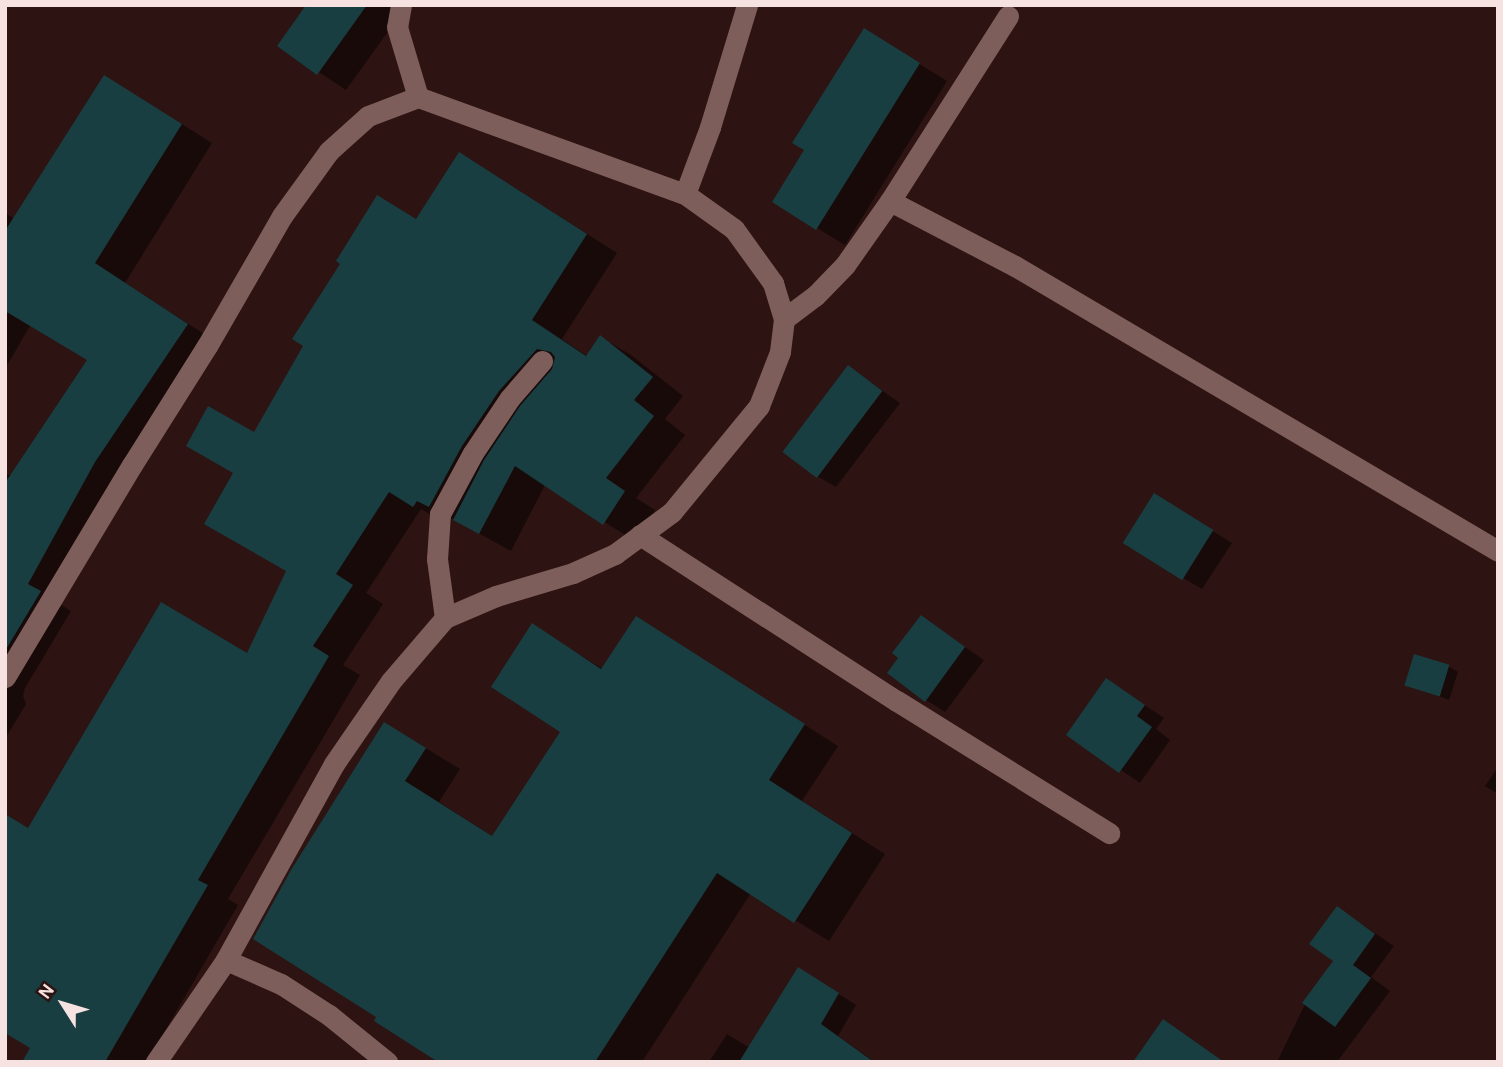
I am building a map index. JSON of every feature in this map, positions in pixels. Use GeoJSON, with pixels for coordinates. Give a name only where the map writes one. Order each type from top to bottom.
{"type":"FeatureCollection","features":[{"type":"Feature","properties":{"kind":"street"},"geometry":{"type":"LineString","coordinates":[[401,5],[397,27],[418,97]]}},
{"type":"Feature","properties":{"kind":"street"},"geometry":{"type":"LineString","coordinates":[[685,194],[747,5]]}},
{"type":"Feature","properties":{"kind":"street"},"geometry":{"type":"LineString","coordinates":[[784,319],[815,296],[845,265],[890,201],[1008,16]]}},
{"type":"Feature","properties":{"kind":"street"},"geometry":{"type":"LineString","coordinates":[[5,677],[207,346],[282,216],[329,151],[368,116],[418,97],[685,194],[734,229],[773,283],[784,319],[780,352],[759,406],[672,512],[615,554],[573,573],[496,596],[445,618],[391,681],[334,764],[226,960],[156,1062]]}},
{"type":"Feature","properties":{"kind":"street"},"geometry":{"type":"LineString","coordinates":[[890,201],[1016,266],[1498,551]]}},
{"type":"Feature","properties":{"kind":"street"},"geometry":{"type":"LineString","coordinates":[[445,618],[438,559],[440,514],[488,431],[510,398],[542,361]]}},
{"type":"Feature","properties":{"kind":"street"},"geometry":{"type":"LineString","coordinates":[[640,535],[897,701],[1109,832]]}},
{"type":"Feature","properties":{"kind":"street"},"geometry":{"type":"LineString","coordinates":[[226,960],[281,984],[329,1015],[387,1062]]}},
{"type":"Feature","properties":{"kind":"building"},"geometry":{"type":"Polygon","coordinates":[[[306,5],[367,5],[317,75],[277,46],[306,5]]]}},
{"type":"Feature","properties":{"kind":"building"},"geometry":{"type":"Polygon","coordinates":[[[864,28],[920,63],[816,230],[772,202],[804,150],[792,143],[864,28]]]}},
{"type":"Feature","properties":{"kind":"building"},"geometry":{"type":"Polygon","coordinates":[[[104,75],[182,124],[95,263],[188,324],[95,462],[28,584],[41,591],[5,651],[5,483],[87,360],[5,311],[5,231],[104,75]]]}},
{"type":"Feature","properties":{"kind":"building"},"geometry":{"type":"Polygon","coordinates":[[[459,152],[587,234],[532,320],[586,356],[600,335],[653,377],[634,400],[654,416],[606,478],[625,491],[603,525],[515,466],[479,534],[453,520],[484,460],[520,406],[552,369],[555,357],[551,352],[537,349],[499,391],[462,446],[429,507],[417,501],[413,507],[389,492],[336,574],[353,585],[313,646],[329,656],[198,880],[208,885],[105,1062],[22,1062],[30,1048],[5,1033],[5,814],[28,828],[161,602],[247,653],[286,571],[204,524],[233,473],[186,446],[208,406],[254,432],[303,346],[292,339],[340,264],[336,261],[377,195],[416,219],[459,152]]]}},
{"type":"Feature","properties":{"kind":"building"},"geometry":{"type":"Polygon","coordinates":[[[848,365],[882,391],[817,478],[782,452],[848,365]]]}},
{"type":"Feature","properties":{"kind":"building"},"geometry":{"type":"Polygon","coordinates":[[[1154,493],[1213,530],[1182,580],[1123,543],[1154,493]]]}},
{"type":"Feature","properties":{"kind":"building"},"geometry":{"type":"Polygon","coordinates":[[[921,615],[965,647],[925,702],[887,673],[898,658],[892,653],[921,615]]]}},
{"type":"Feature","properties":{"kind":"building"},"geometry":{"type":"Polygon","coordinates":[[[636,616],[805,724],[769,780],[852,833],[794,923],[717,873],[595,1062],[438,1062],[374,1021],[376,1017],[253,939],[291,870],[384,722],[426,748],[405,781],[492,836],[560,732],[491,687],[532,623],[601,669],[636,616]]]}},
{"type":"Feature","properties":{"kind":"building"},"geometry":{"type":"Polygon","coordinates":[[[1414,654],[1449,665],[1440,696],[1404,686],[1414,654]]]}},
{"type":"Feature","properties":{"kind":"building"},"geometry":{"type":"Polygon","coordinates":[[[1106,678],[1145,705],[1137,716],[1152,727],[1119,773],[1066,735],[1106,678]]]}},
{"type":"Feature","properties":{"kind":"building"},"geometry":{"type":"Polygon","coordinates":[[[1337,906],[1375,934],[1353,965],[1371,978],[1335,1027],[1302,1003],[1333,961],[1309,944],[1337,906]]]}},
{"type":"Feature","properties":{"kind":"building"},"geometry":{"type":"Polygon","coordinates":[[[798,967],[839,993],[821,1024],[874,1062],[739,1062],[798,967]]]}},
{"type":"Feature","properties":{"kind":"building"},"geometry":{"type":"Polygon","coordinates":[[[1163,1019],[1224,1062],[1133,1062],[1163,1019]]]}}]}
